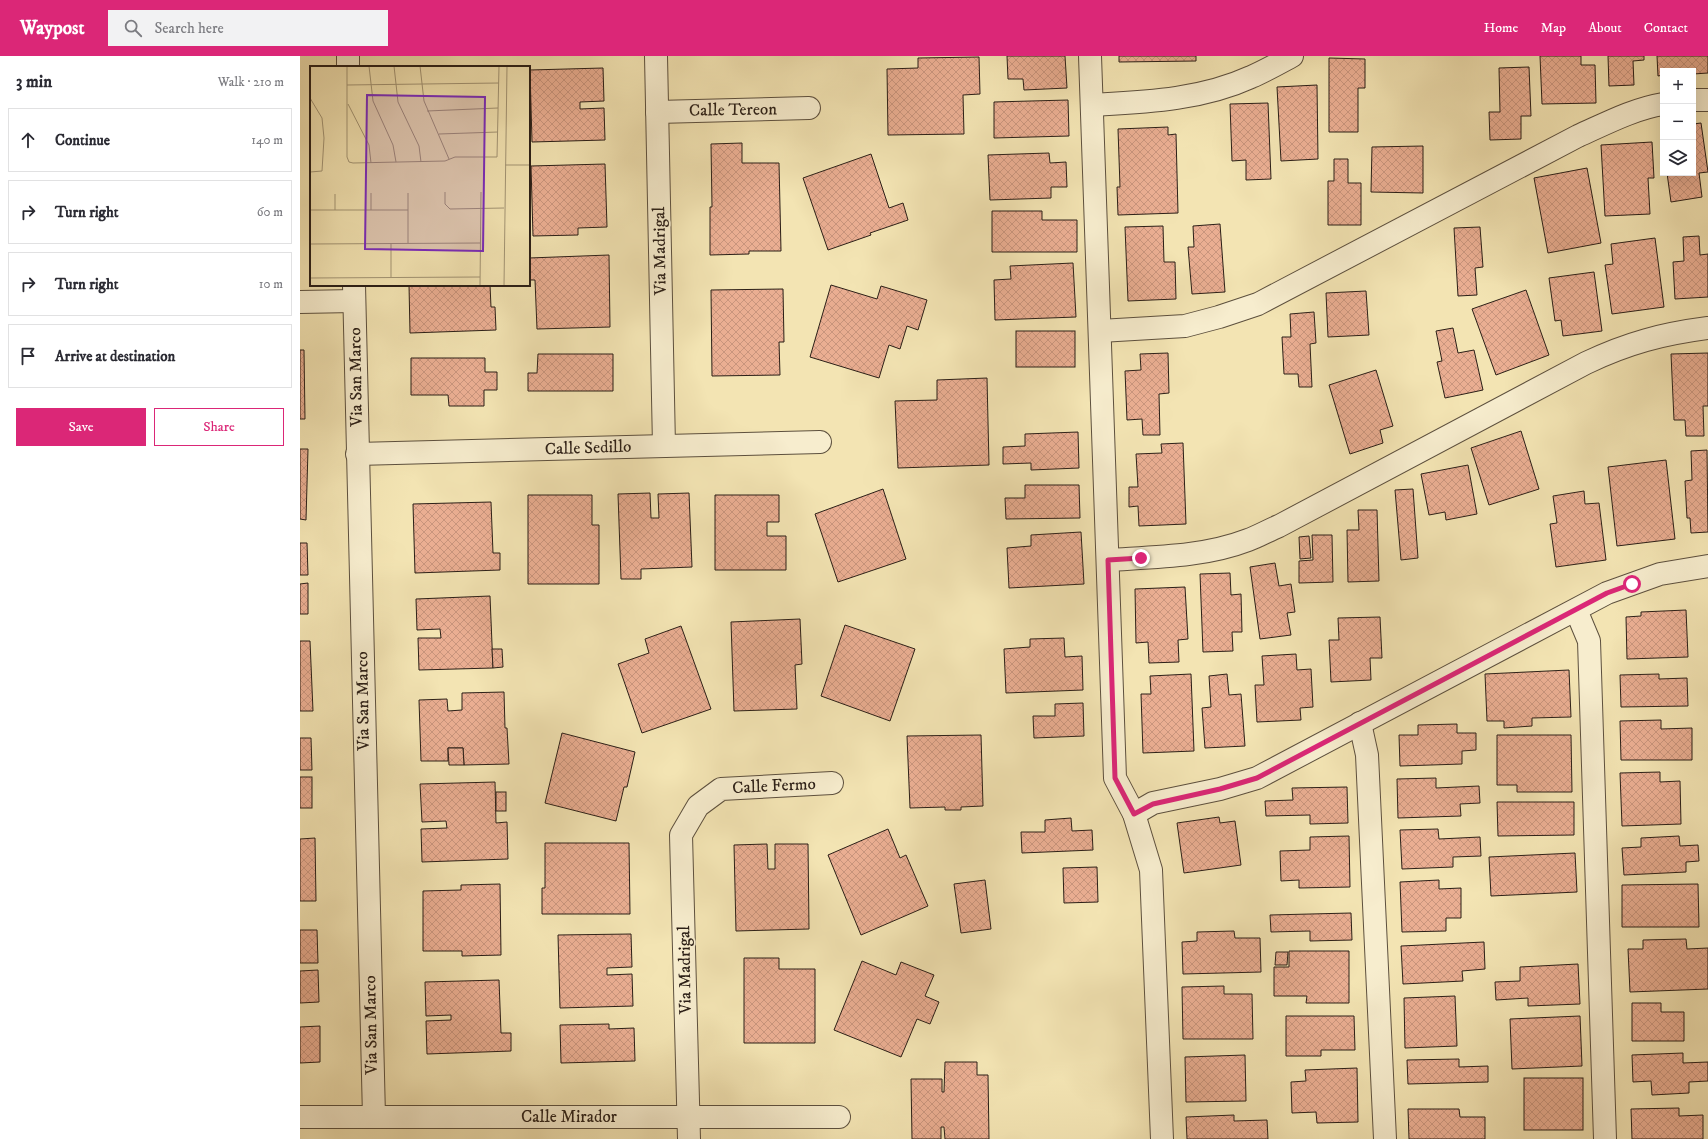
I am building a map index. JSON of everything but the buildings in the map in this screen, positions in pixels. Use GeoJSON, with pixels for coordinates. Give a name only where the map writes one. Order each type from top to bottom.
{"type":"FeatureCollection","features":[{"type":"Feature","properties":{"kind":"street","name":"Via Madrigal"},"geometry":{"type":"LineString","coordinates":[[656,56],[664,446]]}},
{"type":"Feature","properties":{"kind":"street"},"geometry":{"type":"LineString","coordinates":[[1090,56],[1115,778],[1134,814],[1152,870],[1162,1139]]}},
{"type":"Feature","properties":{"kind":"street"},"geometry":{"type":"LineString","coordinates":[[1092,105],[1155,102],[1224,87],[1251,78],[1292,56]]}},
{"type":"Feature","properties":{"kind":"street"},"geometry":{"type":"LineString","coordinates":[[1696,100],[1708,100]]}},
{"type":"Feature","properties":{"kind":"street"},"geometry":{"type":"LineString","coordinates":[[1100,331],[1185,326],[1258,304],[1578,136],[1617,118],[1660,105]]}},
{"type":"Feature","properties":{"kind":"street","name":"Calle Tereon"},"geometry":{"type":"LineString","coordinates":[[657,112],[809,108]]}},
{"type":"Feature","properties":{"kind":"street"},"geometry":{"type":"LineString","coordinates":[[300,302],[354,293]]}},
{"type":"Feature","properties":{"kind":"street","name":"Via San Marco"},"geometry":{"type":"LineString","coordinates":[[354,293],[374,1117]]}},
{"type":"Feature","properties":{"kind":"street"},"geometry":{"type":"LineString","coordinates":[[1108,560],[1178,556],[1247,540],[1279,526],[1586,362],[1610,351],[1648,339],[1682,331],[1708,328]]}},
{"type":"Feature","properties":{"kind":"street","name":"Calle Sedillo"},"geometry":{"type":"LineString","coordinates":[[357,454],[820,442]]}},
{"type":"Feature","properties":{"kind":"street"},"geometry":{"type":"LineString","coordinates":[[1134,814],[1153,804],[1220,789],[1257,778],[1607,593],[1660,574],[1708,566]]}},
{"type":"Feature","properties":{"kind":"street"},"geometry":{"type":"LineString","coordinates":[[1576,610],[1589,641],[1604,1139]]}},
{"type":"Feature","properties":{"kind":"street"},"geometry":{"type":"LineString","coordinates":[[1360,723],[1367,755],[1385,1139]]}},
{"type":"Feature","properties":{"kind":"street","name":"Calle Fermo"},"geometry":{"type":"LineString","coordinates":[[698,806],[722,789],[832,783]]}},
{"type":"Feature","properties":{"kind":"street","name":"Via Madrigal"},"geometry":{"type":"LineString","coordinates":[[689,1139],[681,835],[698,806]]}},
{"type":"Feature","properties":{"kind":"street","name":"Calle Mirador"},"geometry":{"type":"LineString","coordinates":[[300,1117],[839,1117]]}},
{"type":"Feature","properties":{"kind":"route"},"geometry":{"type":"LineString","coordinates":[[1141,558],[1108,560],[1115,778],[1134,814],[1153,804],[1220,789],[1257,778],[1607,593],[1632,584]]}}]}
